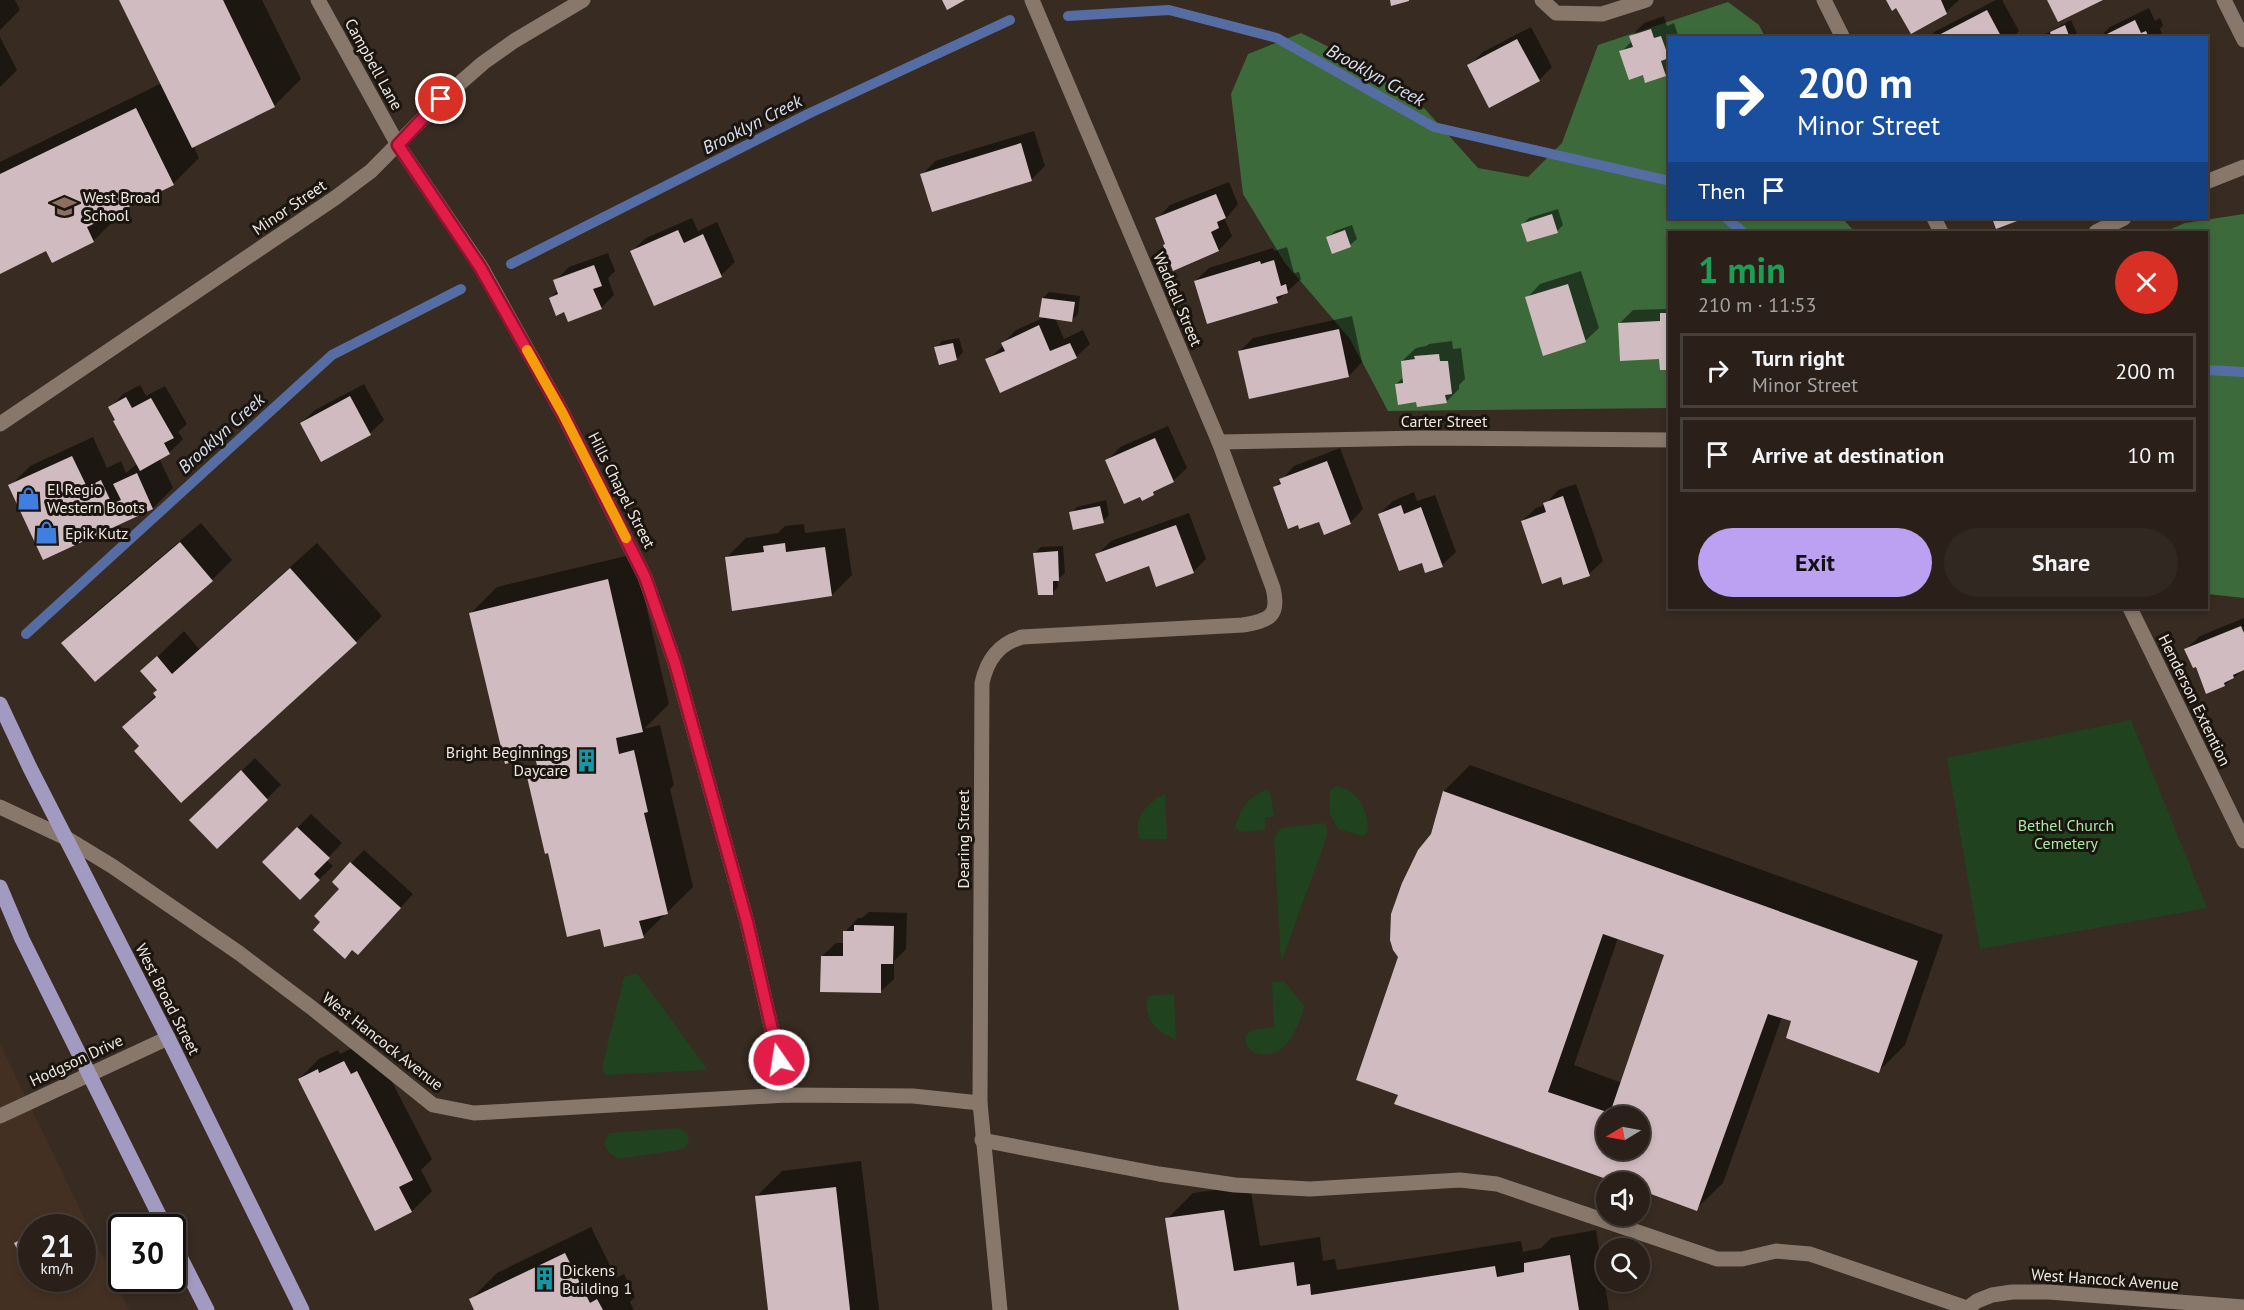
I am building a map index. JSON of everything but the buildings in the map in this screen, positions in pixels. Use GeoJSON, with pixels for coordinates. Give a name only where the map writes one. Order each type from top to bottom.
{"type":"FeatureCollection","features":[{"type":"Feature","properties":{"kind":"main road","name":"West Broad Street"},"geometry":{"type":"LineString","coordinates":[[0,704],[302,1310]]}},
{"type":"Feature","properties":{"kind":"main road"},"geometry":{"type":"LineString","coordinates":[[0,887],[22,939],[159,1214]]}},
{"type":"Feature","properties":{"kind":"main road"},"geometry":{"type":"LineString","coordinates":[[186,1269],[207,1310]]}},
{"type":"Feature","properties":{"kind":"street","name":"Campbell Lane"},"geometry":{"type":"LineString","coordinates":[[318,0],[398,145]]}},
{"type":"Feature","properties":{"kind":"street","name":"Minor Street"},"geometry":{"type":"LineString","coordinates":[[0,424],[335,198],[370,171],[441,99],[483,63],[513,41],[583,0]]}},
{"type":"Feature","properties":{"kind":"street","name":"Waddell Street"},"geometry":{"type":"LineString","coordinates":[[1032,0],[1219,442],[1273,588],[1276,605],[1270,616]]}},
{"type":"Feature","properties":{"kind":"street"},"geometry":{"type":"LineString","coordinates":[[1542,0],[1556,13],[1602,14],[1646,0]]}},
{"type":"Feature","properties":{"kind":"street"},"geometry":{"type":"LineString","coordinates":[[1824,0],[1842,36]]}},
{"type":"Feature","properties":{"kind":"street"},"geometry":{"type":"LineString","coordinates":[[2224,0],[2244,40]]}},
{"type":"Feature","properties":{"kind":"street","name":"Hills Chapel Street"},"geometry":{"type":"LineString","coordinates":[[398,145],[480,267],[563,414],[645,577],[675,663],[747,922],[787,1095]]}},
{"type":"Feature","properties":{"kind":"street"},"geometry":{"type":"LineString","coordinates":[[2208,181],[2244,166]]}},
{"type":"Feature","properties":{"kind":"street"},"geometry":{"type":"LineString","coordinates":[[2098,231],[2122,219]]}},
{"type":"Feature","properties":{"kind":"street","name":"Carter Street"},"geometry":{"type":"LineString","coordinates":[[1219,442],[1422,438],[1668,440]]}},
{"type":"Feature","properties":{"kind":"street","name":"Henderson Extention"},"geometry":{"type":"LineString","coordinates":[[2130,609],[2244,841]]}},
{"type":"Feature","properties":{"kind":"street","name":"Dearing Street"},"geometry":{"type":"LineString","coordinates":[[1000,1310],[980,1103],[982,683],[984,670],[991,657],[1006,644],[1022,638],[1243,625],[1264,620],[1270,616]]}},
{"type":"Feature","properties":{"kind":"street","name":"West Hancock Avenue"},"geometry":{"type":"LineString","coordinates":[[0,807],[66,838],[112,866],[239,952],[433,1105],[474,1113],[787,1095],[913,1096],[980,1103]]}},
{"type":"Feature","properties":{"kind":"street","name":"Hodgson Drive"},"geometry":{"type":"LineString","coordinates":[[0,1116],[168,1038]]}},
{"type":"Feature","properties":{"kind":"street"},"geometry":{"type":"LineString","coordinates":[[982,1140],[1159,1174],[1235,1185],[1310,1190],[1460,1180],[1497,1184],[1718,1259],[1742,1259],[1776,1251],[1810,1254],[1966,1309]]}},
{"type":"Feature","properties":{"kind":"street","name":"West Hancock Avenue"},"geometry":{"type":"LineString","coordinates":[[1966,1309],[1992,1294],[2049,1292],[2244,1307]]}},
{"type":"Feature","properties":{"kind":"shaded area"},"geometry":{"type":"Polygon","coordinates":[[[0,1044],[82,1214],[18,1214],[18,1292],[96,1292],[96,1242],[108,1267],[108,1292],[120,1292],[129,1310],[0,1310],[0,1044]]]}},
{"type":"Feature","properties":{"kind":"green space"},"geometry":{"type":"Polygon","coordinates":[[[1728,2],[1759,25],[1764,36],[1668,36],[1668,219],[1843,219],[1854,231],[1668,231],[1668,408],[1388,411],[1350,339],[1285,263],[1243,194],[1231,94],[1248,54],[1301,33],[1351,58],[1425,109],[1478,168],[1528,177],[1562,143],[1598,45],[1728,2]]]}},
{"type":"Feature","properties":{"kind":"green space"},"geometry":{"type":"Polygon","coordinates":[[[2244,214],[2244,598],[2208,594],[2208,231],[2166,231],[2185,223],[2244,214]]]}},
{"type":"Feature","properties":{"kind":"green space","name":"Bethel Church Cemetery"},"geometry":{"type":"Polygon","coordinates":[[[2131,720],[2207,908],[1980,949],[1947,758],[2131,720]]]}},
{"type":"Feature","properties":{"kind":"green space"},"geometry":{"type":"Polygon","coordinates":[[[1336,786],[1351,792],[1361,802],[1368,824],[1368,832],[1363,836],[1338,829],[1330,814],[1330,790],[1336,786]]]}},
{"type":"Feature","properties":{"kind":"green space"},"geometry":{"type":"Polygon","coordinates":[[[1267,789],[1271,795],[1274,816],[1265,818],[1265,830],[1240,832],[1235,828],[1242,809],[1255,796],[1267,789]]]}},
{"type":"Feature","properties":{"kind":"green space"},"geometry":{"type":"Polygon","coordinates":[[[1165,794],[1167,839],[1140,839],[1138,824],[1140,817],[1147,806],[1165,794]]]}},
{"type":"Feature","properties":{"kind":"green space"},"geometry":{"type":"Polygon","coordinates":[[[1325,823],[1328,833],[1281,963],[1274,838],[1281,828],[1325,823]]]}},
{"type":"Feature","properties":{"kind":"green space"},"geometry":{"type":"Polygon","coordinates":[[[637,973],[708,1070],[606,1075],[602,1068],[624,977],[637,973]]]}},
{"type":"Feature","properties":{"kind":"green space"},"geometry":{"type":"Polygon","coordinates":[[[1284,981],[1304,1006],[1299,1023],[1290,1040],[1277,1052],[1259,1054],[1253,1052],[1245,1037],[1251,1030],[1274,1027],[1272,982],[1284,981]]]}},
{"type":"Feature","properties":{"kind":"green space"},"geometry":{"type":"Polygon","coordinates":[[[1174,994],[1176,1040],[1157,1029],[1149,1018],[1146,1004],[1148,996],[1174,994]]]}},
{"type":"Feature","properties":{"kind":"green space"},"geometry":{"type":"Polygon","coordinates":[[[680,1128],[687,1133],[689,1142],[684,1149],[618,1159],[609,1153],[604,1144],[609,1133],[680,1128]]]}},
{"type":"Feature","properties":{"kind":"waterway","name":"Brooklyn Creek"},"geometry":{"type":"LineString","coordinates":[[1068,16],[1169,10],[1277,38],[1434,127],[1668,181]]}},
{"type":"Feature","properties":{"kind":"waterway","name":"Brooklyn Creek"},"geometry":{"type":"LineString","coordinates":[[511,264],[810,113],[1010,20]]}},
{"type":"Feature","properties":{"kind":"waterway","name":"Brooklyn Creek"},"geometry":{"type":"LineString","coordinates":[[1727,219],[1742,231]]}},
{"type":"Feature","properties":{"kind":"waterway","name":"Brooklyn Creek"},"geometry":{"type":"LineString","coordinates":[[26,634],[332,355],[461,289]]}},
{"type":"Feature","properties":{"kind":"waterway","name":"Brooklyn Creek"},"geometry":{"type":"LineString","coordinates":[[2208,370],[2244,372]]}},
{"type":"Feature","properties":{"kind":"slow traffic"},"geometry":{"type":"LineString","coordinates":[[527,350],[563,414],[626,538]]}},
{"type":"Feature","properties":{"kind":"place","name":"West Broad School"},"geometry":{"type":"Point","coordinates":[65,206]}},
{"type":"Feature","properties":{"kind":"place","name":"El Regio Western Boots"},"geometry":{"type":"Point","coordinates":[29,498]}},
{"type":"Feature","properties":{"kind":"place","name":"Epik Kutz"},"geometry":{"type":"Point","coordinates":[47,533]}},
{"type":"Feature","properties":{"kind":"place","name":"Bright Beginnings Daycare"},"geometry":{"type":"Point","coordinates":[586,761]}},
{"type":"Feature","properties":{"kind":"place","name":"Dickens Building 1"},"geometry":{"type":"Point","coordinates":[544,1279]}},
{"type":"Feature","properties":{"kind":"route"},"geometry":{"type":"LineString","coordinates":[[441,99],[398,145],[480,267],[563,414],[645,577],[675,663],[747,922],[779,1060]]}}]}
